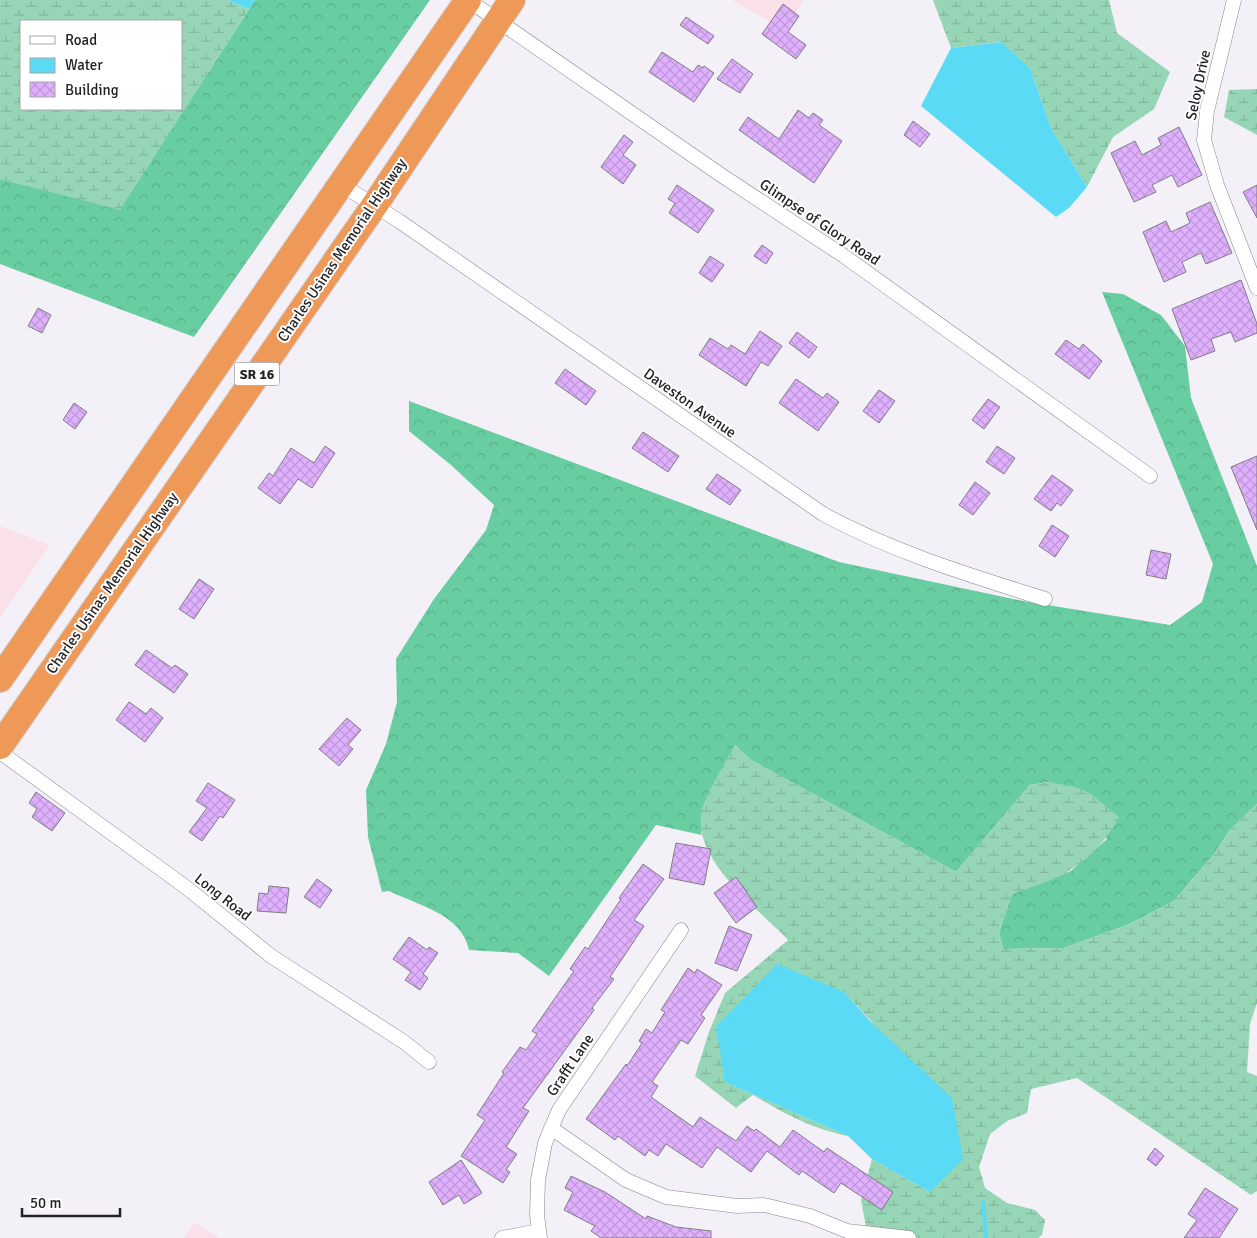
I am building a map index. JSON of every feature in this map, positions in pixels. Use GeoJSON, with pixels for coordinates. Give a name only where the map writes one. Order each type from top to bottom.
{"type":"FeatureCollection","features":[{"type":"Feature","properties":{"kind":"highway","name":"SR 16"},"geometry":{"type":"LineString","coordinates":[[0,679],[468,0]]}},
{"type":"Feature","properties":{"kind":"highway","name":"Charles Usinas Memorial Highway"},"geometry":{"type":"LineString","coordinates":[[0,746],[374,206],[505,10]]}},
{"type":"Feature","properties":{"kind":"street","name":"Glimpse of Glory Road"},"geometry":{"type":"LineString","coordinates":[[468,0],[505,10],[721,175],[844,256],[1150,476]]}},
{"type":"Feature","properties":{"kind":"street","name":"Seloy Drive"},"geometry":{"type":"LineString","coordinates":[[1234,0],[1207,112],[1204,140],[1217,185],[1257,288]]}},
{"type":"Feature","properties":{"kind":"street","name":"Daveston Avenue"},"geometry":{"type":"LineString","coordinates":[[342,185],[399,221],[823,514],[890,547],[1045,599]]}},
{"type":"Feature","properties":{"kind":"street","name":"Long Road"},"geometry":{"type":"LineString","coordinates":[[0,752],[187,888],[271,956],[338,998],[429,1062]]}},
{"type":"Feature","properties":{"kind":"street","name":"Grafft Lane"},"geometry":{"type":"LineString","coordinates":[[540,1234],[538,1180],[545,1143],[559,1110],[681,930]]}},
{"type":"Feature","properties":{"kind":"street"},"geometry":{"type":"LineString","coordinates":[[551,1128],[626,1180],[666,1198],[737,1206],[764,1205],[810,1216],[847,1231],[909,1238]]}},
{"type":"Feature","properties":{"kind":"street"},"geometry":{"type":"LineString","coordinates":[[502,1238],[540,1234]]}},
{"type":"Feature","properties":{"kind":"shaded area"},"geometry":{"type":"Polygon","coordinates":[[[732,0],[804,0],[784,30],[732,0]]]}},
{"type":"Feature","properties":{"kind":"shaded area"},"geometry":{"type":"Polygon","coordinates":[[[0,526],[50,545],[0,618],[0,526]]]}},
{"type":"Feature","properties":{"kind":"shaded area"},"geometry":{"type":"Polygon","coordinates":[[[195,1222],[219,1238],[183,1238],[195,1222]]]}},
{"type":"Feature","properties":{"kind":"green space"},"geometry":{"type":"Polygon","coordinates":[[[0,0],[228,0],[249,9],[120,210],[0,179],[0,0]]]}},
{"type":"Feature","properties":{"kind":"green space"},"geometry":{"type":"Polygon","coordinates":[[[255,0],[430,0],[194,337],[0,264],[0,179],[120,209],[255,0]]]}},
{"type":"Feature","properties":{"kind":"green space"},"geometry":{"type":"Polygon","coordinates":[[[933,0],[1109,0],[1117,33],[1170,72],[1154,109],[1113,137],[1087,187],[1051,128],[1030,68],[1000,42],[951,48],[933,0]]]}},
{"type":"Feature","properties":{"kind":"green space"},"geometry":{"type":"Polygon","coordinates":[[[1257,89],[1257,135],[1224,117],[1229,90],[1257,89]]]}},
{"type":"Feature","properties":{"kind":"green space"},"geometry":{"type":"Polygon","coordinates":[[[1102,292],[1123,294],[1161,315],[1185,346],[1191,398],[1257,566],[1257,804],[1229,831],[1214,854],[1174,901],[1127,925],[1064,948],[1003,949],[999,932],[1012,894],[1071,871],[1107,839],[1049,782],[1030,785],[956,872],[751,760],[735,745],[701,833],[702,835],[656,825],[549,976],[518,953],[469,950],[465,938],[448,919],[425,906],[389,891],[382,892],[368,837],[366,790],[386,744],[397,702],[396,659],[434,599],[486,530],[494,505],[451,465],[409,431],[409,401],[839,562],[1023,601],[1170,625],[1202,602],[1213,564],[1102,292]]]}},
{"type":"Feature","properties":{"kind":"green space"},"geometry":{"type":"Polygon","coordinates":[[[735,745],[751,760],[956,872],[1030,785],[1049,782],[1076,787],[1091,794],[1119,817],[1109,834],[1087,858],[1061,875],[1012,894],[999,932],[1003,949],[1064,948],[1127,925],[1174,901],[1214,854],[1229,831],[1257,804],[1257,1003],[1250,1024],[1247,1072],[1257,1076],[1257,1191],[1251,1195],[1077,1078],[1031,1089],[1027,1113],[1007,1121],[990,1134],[979,1167],[985,1188],[1007,1203],[1035,1210],[1045,1220],[1042,1235],[1038,1238],[868,1238],[861,1200],[872,1159],[930,1192],[872,1022],[844,992],[725,1082],[848,1136],[799,1120],[753,1095],[736,1108],[695,1076],[709,1032],[725,993],[788,940],[727,879],[704,842],[701,822],[704,803],[735,745]]]}},
{"type":"Feature","properties":{"kind":"water"},"geometry":{"type":"Polygon","coordinates":[[[228,0],[255,0],[249,9],[228,0]]]}},
{"type":"Feature","properties":{"kind":"water"},"geometry":{"type":"Polygon","coordinates":[[[1001,42],[1030,68],[1051,128],[1087,187],[1069,208],[1056,217],[921,106],[951,48],[1001,42]]]}},
{"type":"Feature","properties":{"kind":"water"},"geometry":{"type":"Polygon","coordinates":[[[777,964],[844,992],[872,1023],[952,1098],[963,1159],[930,1192],[872,1159],[848,1136],[725,1082],[716,1027],[777,964]]]}},
{"type":"Feature","properties":{"kind":"building"},"geometry":{"type":"Polygon","coordinates":[[[783,4],[799,16],[788,32],[806,45],[796,59],[762,34],[783,4]]]}},
{"type":"Feature","properties":{"kind":"building"},"geometry":{"type":"Polygon","coordinates":[[[686,17],[714,36],[708,44],[680,25],[686,17]]]}},
{"type":"Feature","properties":{"kind":"building"},"geometry":{"type":"Polygon","coordinates":[[[662,52],[693,72],[698,65],[703,68],[704,66],[714,73],[694,102],[649,72],[662,52]]]}},
{"type":"Feature","properties":{"kind":"building"},"geometry":{"type":"Polygon","coordinates":[[[732,59],[753,74],[740,93],[717,79],[732,59]]]}},
{"type":"Feature","properties":{"kind":"building"},"geometry":{"type":"Polygon","coordinates":[[[798,110],[809,118],[813,113],[823,120],[819,125],[842,141],[814,183],[739,130],[748,117],[779,139],[798,110]]]}},
{"type":"Feature","properties":{"kind":"building"},"geometry":{"type":"Polygon","coordinates":[[[913,121],[930,134],[920,147],[904,135],[913,121]]]}},
{"type":"Feature","properties":{"kind":"building"},"geometry":{"type":"Polygon","coordinates":[[[1179,127],[1202,175],[1178,187],[1172,175],[1152,185],[1156,192],[1134,202],[1111,153],[1135,141],[1142,155],[1161,145],[1158,138],[1179,127]]]}},
{"type":"Feature","properties":{"kind":"building"},"geometry":{"type":"Polygon","coordinates":[[[624,135],[633,142],[623,155],[636,165],[623,184],[601,167],[624,135]]]}},
{"type":"Feature","properties":{"kind":"building"},"geometry":{"type":"Polygon","coordinates":[[[677,185],[714,210],[698,233],[669,213],[675,203],[668,199],[677,185]]]}},
{"type":"Feature","properties":{"kind":"building"},"geometry":{"type":"Polygon","coordinates":[[[1257,185],[1257,218],[1243,192],[1257,185]]]}},
{"type":"Feature","properties":{"kind":"building"},"geometry":{"type":"Polygon","coordinates":[[[1210,202],[1232,253],[1206,264],[1201,253],[1182,262],[1186,272],[1164,282],[1143,232],[1166,221],[1171,232],[1190,223],[1186,213],[1210,202]]]}},
{"type":"Feature","properties":{"kind":"building"},"geometry":{"type":"Polygon","coordinates":[[[762,245],[773,253],[766,264],[754,256],[762,245]]]}},
{"type":"Feature","properties":{"kind":"building"},"geometry":{"type":"Polygon","coordinates":[[[710,256],[724,265],[712,282],[699,273],[710,256]]]}},
{"type":"Feature","properties":{"kind":"building"},"geometry":{"type":"Polygon","coordinates":[[[1241,280],[1257,324],[1257,333],[1235,342],[1231,332],[1211,339],[1215,351],[1191,360],[1172,309],[1241,280]]]}},
{"type":"Feature","properties":{"kind":"building"},"geometry":{"type":"Polygon","coordinates":[[[38,308],[51,315],[42,333],[28,326],[38,308]]]}},
{"type":"Feature","properties":{"kind":"building"},"geometry":{"type":"Polygon","coordinates":[[[760,331],[782,346],[768,366],[761,362],[746,386],[699,355],[710,338],[728,349],[731,345],[745,354],[760,331]]]}},
{"type":"Feature","properties":{"kind":"building"},"geometry":{"type":"Polygon","coordinates":[[[797,332],[817,347],[809,358],[789,343],[797,332]]]}},
{"type":"Feature","properties":{"kind":"building"},"geometry":{"type":"Polygon","coordinates":[[[1066,340],[1079,349],[1083,344],[1102,361],[1089,379],[1055,354],[1066,340]]]}},
{"type":"Feature","properties":{"kind":"building"},"geometry":{"type":"Polygon","coordinates":[[[565,369],[596,391],[586,405],[555,383],[565,369]]]}},
{"type":"Feature","properties":{"kind":"building"},"geometry":{"type":"Polygon","coordinates":[[[796,379],[823,398],[827,393],[839,402],[818,431],[779,403],[796,379]]]}},
{"type":"Feature","properties":{"kind":"building"},"geometry":{"type":"Polygon","coordinates":[[[879,390],[895,401],[879,423],[863,411],[879,390]]]}},
{"type":"Feature","properties":{"kind":"building"},"geometry":{"type":"Polygon","coordinates":[[[988,399],[1000,407],[984,429],[972,420],[988,399]]]}},
{"type":"Feature","properties":{"kind":"building"},"geometry":{"type":"Polygon","coordinates":[[[74,403],[87,412],[75,429],[63,420],[74,403]]]}},
{"type":"Feature","properties":{"kind":"building"},"geometry":{"type":"Polygon","coordinates":[[[643,432],[679,456],[668,472],[632,448],[643,432]]]}},
{"type":"Feature","properties":{"kind":"building"},"geometry":{"type":"Polygon","coordinates":[[[325,446],[335,453],[312,488],[298,479],[280,504],[258,488],[269,473],[273,476],[291,448],[314,463],[325,446]]]}},
{"type":"Feature","properties":{"kind":"building"},"geometry":{"type":"Polygon","coordinates":[[[997,446],[1015,458],[1004,474],[986,462],[997,446]]]}},
{"type":"Feature","properties":{"kind":"building"},"geometry":{"type":"Polygon","coordinates":[[[1257,456],[1257,530],[1231,467],[1257,456]]]}},
{"type":"Feature","properties":{"kind":"building"},"geometry":{"type":"Polygon","coordinates":[[[717,474],[741,490],[730,505],[706,489],[717,474]]]}},
{"type":"Feature","properties":{"kind":"building"},"geometry":{"type":"Polygon","coordinates":[[[1052,475],[1073,490],[1061,506],[1057,503],[1051,511],[1034,499],[1052,475]]]}},
{"type":"Feature","properties":{"kind":"building"},"geometry":{"type":"Polygon","coordinates":[[[975,482],[990,493],[973,515],[959,505],[975,482]]]}},
{"type":"Feature","properties":{"kind":"building"},"geometry":{"type":"Polygon","coordinates":[[[1052,525],[1069,536],[1055,557],[1039,546],[1052,525]]]}},
{"type":"Feature","properties":{"kind":"building"},"geometry":{"type":"Polygon","coordinates":[[[1151,550],[1171,554],[1166,579],[1146,575],[1151,550]]]}},
{"type":"Feature","properties":{"kind":"building"},"geometry":{"type":"Polygon","coordinates":[[[199,579],[214,589],[194,619],[179,609],[199,579]]]}},
{"type":"Feature","properties":{"kind":"building"},"geometry":{"type":"Polygon","coordinates":[[[146,650],[172,668],[175,665],[188,674],[174,693],[135,665],[146,650]]]}},
{"type":"Feature","properties":{"kind":"building"},"geometry":{"type":"Polygon","coordinates":[[[129,702],[146,714],[151,708],[163,718],[145,742],[116,720],[129,702]]]}},
{"type":"Feature","properties":{"kind":"building"},"geometry":{"type":"Polygon","coordinates":[[[347,718],[361,730],[348,745],[353,749],[339,766],[319,749],[347,718]]]}},
{"type":"Feature","properties":{"kind":"building"},"geometry":{"type":"Polygon","coordinates":[[[208,783],[235,800],[223,818],[220,816],[202,841],[189,832],[207,808],[196,801],[208,783]]]}},
{"type":"Feature","properties":{"kind":"building"},"geometry":{"type":"Polygon","coordinates":[[[36,792],[65,813],[52,831],[32,817],[37,809],[29,803],[36,792]]]}},
{"type":"Feature","properties":{"kind":"building"},"geometry":{"type":"Polygon","coordinates":[[[676,843],[711,849],[704,885],[669,878],[676,843]]]}},
{"type":"Feature","properties":{"kind":"building"},"geometry":{"type":"Polygon","coordinates":[[[643,864],[664,879],[634,920],[644,926],[610,977],[614,979],[592,1008],[594,1010],[523,1108],[529,1111],[506,1147],[517,1154],[506,1170],[510,1172],[503,1183],[461,1156],[485,1120],[477,1115],[504,1073],[502,1072],[520,1047],[526,1050],[537,1034],[532,1031],[574,971],[570,969],[585,947],[588,949],[621,899],[619,898],[643,864]]]}},
{"type":"Feature","properties":{"kind":"building"},"geometry":{"type":"Polygon","coordinates":[[[736,877],[757,907],[736,923],[714,893],[736,877]]]}},
{"type":"Feature","properties":{"kind":"building"},"geometry":{"type":"Polygon","coordinates":[[[317,879],[332,890],[320,908],[304,897],[317,879]]]}},
{"type":"Feature","properties":{"kind":"building"},"geometry":{"type":"Polygon","coordinates":[[[269,886],[289,888],[286,913],[257,911],[259,893],[268,894],[269,886]]]}},
{"type":"Feature","properties":{"kind":"building"},"geometry":{"type":"Polygon","coordinates":[[[729,926],[752,935],[737,971],[715,963],[729,926]]]}},
{"type":"Feature","properties":{"kind":"building"},"geometry":{"type":"Polygon","coordinates":[[[409,937],[427,950],[429,947],[438,953],[423,974],[428,978],[420,990],[405,980],[411,972],[393,959],[409,937]]]}},
{"type":"Feature","properties":{"kind":"building"},"geometry":{"type":"Polygon","coordinates":[[[688,968],[695,973],[697,969],[722,985],[701,1015],[705,1018],[688,1044],[681,1040],[652,1082],[658,1086],[651,1097],[693,1127],[700,1117],[736,1141],[747,1126],[754,1131],[756,1129],[780,1147],[793,1130],[824,1152],[827,1148],[893,1192],[882,1210],[841,1183],[834,1193],[802,1171],[799,1175],[767,1151],[751,1172],[717,1147],[702,1168],[666,1144],[658,1156],[649,1150],[645,1156],[618,1136],[615,1140],[586,1119],[626,1064],[627,1066],[642,1043],[639,1041],[646,1029],[652,1033],[665,1012],[661,1010],[688,968]]]}},
{"type":"Feature","properties":{"kind":"building"},"geometry":{"type":"Polygon","coordinates":[[[1155,1148],[1164,1156],[1156,1166],[1147,1159],[1155,1148]]]}},
{"type":"Feature","properties":{"kind":"building"},"geometry":{"type":"Polygon","coordinates":[[[461,1160],[482,1193],[464,1204],[459,1195],[443,1205],[429,1182],[461,1160]]]}},
{"type":"Feature","properties":{"kind":"building"},"geometry":{"type":"Polygon","coordinates":[[[571,1176],[605,1192],[646,1219],[647,1216],[676,1227],[711,1231],[711,1238],[601,1238],[591,1231],[595,1226],[564,1210],[573,1192],[565,1188],[571,1176]]]}},
{"type":"Feature","properties":{"kind":"building"},"geometry":{"type":"Polygon","coordinates":[[[1205,1188],[1238,1209],[1219,1238],[1184,1238],[1197,1220],[1188,1214],[1205,1188]]]}},
{"type":"Feature","properties":{"kind":"waterway"},"geometry":{"type":"LineString","coordinates":[[983,1202],[986,1238]]}}]}
